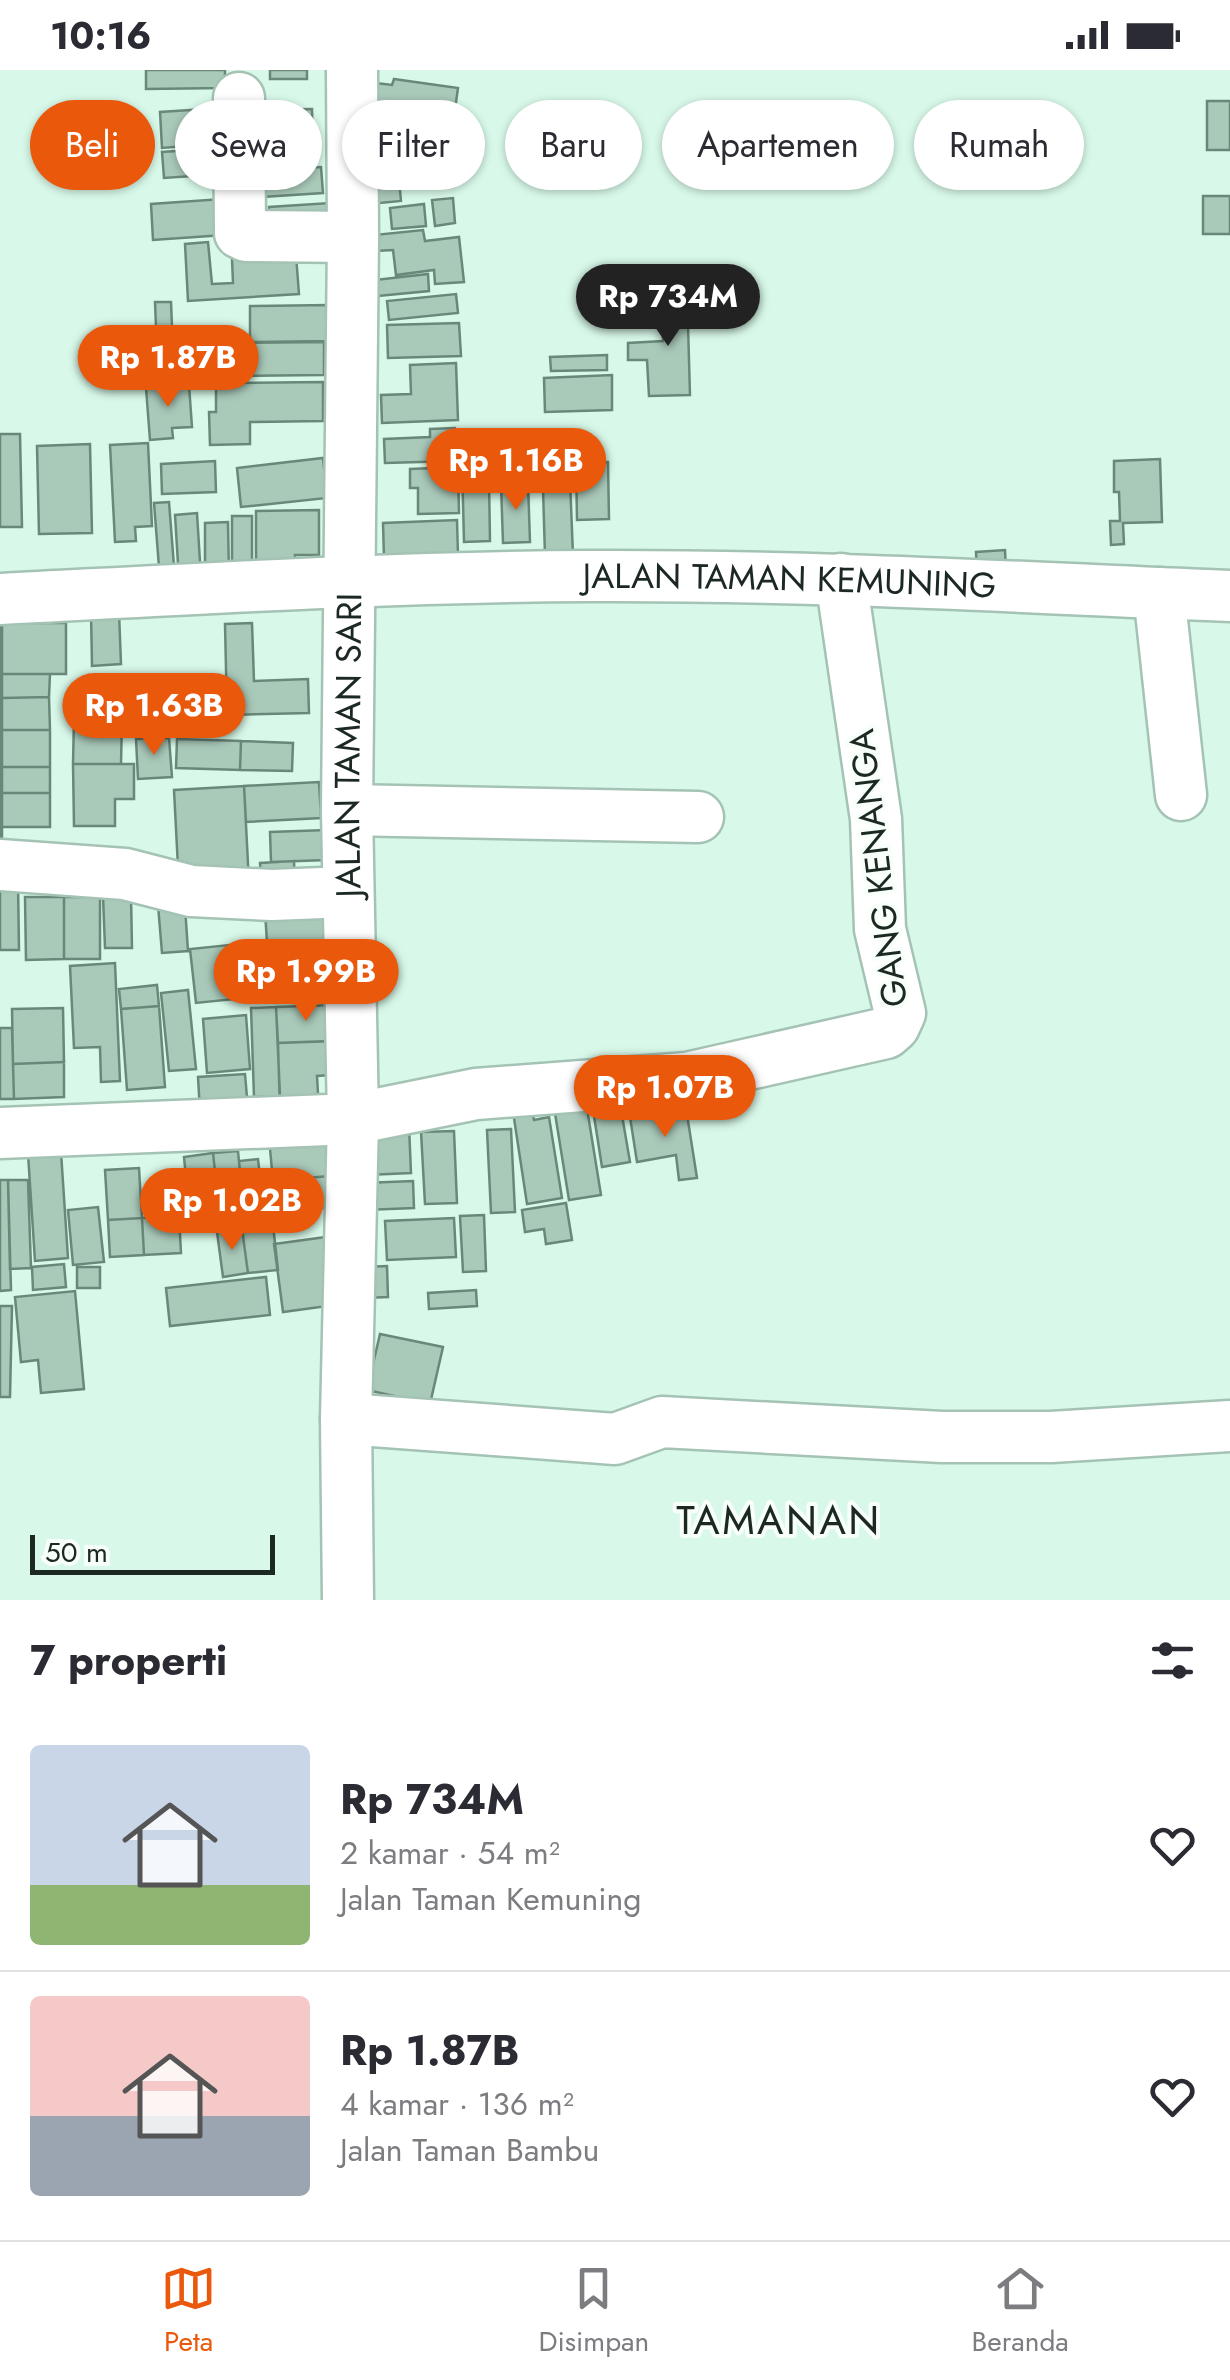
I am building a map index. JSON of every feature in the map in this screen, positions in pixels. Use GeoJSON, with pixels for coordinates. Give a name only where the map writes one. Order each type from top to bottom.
{"type":"FeatureCollection","features":[{"type":"Feature","properties":{"kind":"street","name":"JALAN TAMAN SARI"},"geometry":{"type":"LineString","coordinates":[[348,1600],[346,1419],[353,1119],[347,810],[352,70]]}},
{"type":"Feature","properties":{"kind":"street"},"geometry":{"type":"LineString","coordinates":[[239,98],[240,233],[353,237]]}},
{"type":"Feature","properties":{"kind":"street","name":"JALAN TAMAN KEMUNING"},"geometry":{"type":"LineString","coordinates":[[0,599],[351,582],[588,576],[840,579],[1230,596]]}},
{"type":"Feature","properties":{"kind":"street","name":"GANG KENANGA"},"geometry":{"type":"LineString","coordinates":[[353,1119],[476,1094],[687,1078],[886,1033],[894,1026],[900,1013],[880,929],[876,820],[840,579]]}},
{"type":"Feature","properties":{"kind":"street"},"geometry":{"type":"LineString","coordinates":[[1160,593],[1182,795]]}},
{"type":"Feature","properties":{"kind":"street"},"geometry":{"type":"LineString","coordinates":[[347,810],[698,817]]}},
{"type":"Feature","properties":{"kind":"street"},"geometry":{"type":"LineString","coordinates":[[0,865],[125,874],[191,891],[348,892]]}},
{"type":"Feature","properties":{"kind":"street"},"geometry":{"type":"LineString","coordinates":[[0,1133],[353,1119]]}},
{"type":"Feature","properties":{"kind":"street"},"geometry":{"type":"LineString","coordinates":[[346,1419],[614,1440],[662,1422],[942,1437],[1051,1437],[1230,1426]]}},
{"type":"Feature","properties":{"kind":"building"},"geometry":{"type":"Polygon","coordinates":[[[146,70],[225,70],[225,88],[146,89],[146,70]]]}},
{"type":"Feature","properties":{"kind":"building"},"geometry":{"type":"Polygon","coordinates":[[[270,70],[307,70],[307,79],[270,79],[270,70]]]}},
{"type":"Feature","properties":{"kind":"building"},"geometry":{"type":"Polygon","coordinates":[[[394,79],[458,88],[456,100],[372,100],[375,83],[392,85],[394,79]]]}},
{"type":"Feature","properties":{"kind":"building"},"geometry":{"type":"Polygon","coordinates":[[[1207,101],[1230,101],[1230,150],[1207,150],[1207,101]]]}},
{"type":"Feature","properties":{"kind":"building"},"geometry":{"type":"Polygon","coordinates":[[[175,111],[175,147],[162,148],[160,112],[175,111]]]}},
{"type":"Feature","properties":{"kind":"building"},"geometry":{"type":"Polygon","coordinates":[[[175,151],[175,177],[164,178],[162,152],[175,151]]]}},
{"type":"Feature","properties":{"kind":"building"},"geometry":{"type":"Polygon","coordinates":[[[322,180],[323,193],[245,198],[245,190],[322,190],[322,180]]]}},
{"type":"Feature","properties":{"kind":"building"},"geometry":{"type":"Polygon","coordinates":[[[369,190],[400,190],[401,201],[370,204],[369,190]]]}},
{"type":"Feature","properties":{"kind":"building"},"geometry":{"type":"Polygon","coordinates":[[[1203,196],[1230,196],[1230,234],[1203,234],[1203,196]]]}},
{"type":"Feature","properties":{"kind":"building"},"geometry":{"type":"Polygon","coordinates":[[[453,198],[455,223],[435,226],[432,200],[453,198]]]}},
{"type":"Feature","properties":{"kind":"building"},"geometry":{"type":"Polygon","coordinates":[[[222,199],[224,235],[153,240],[151,204],[222,199]]]}},
{"type":"Feature","properties":{"kind":"building"},"geometry":{"type":"Polygon","coordinates":[[[330,203],[331,229],[270,233],[269,207],[330,203]]]}},
{"type":"Feature","properties":{"kind":"building"},"geometry":{"type":"Polygon","coordinates":[[[424,204],[426,226],[392,229],[390,208],[424,204]]]}},
{"type":"Feature","properties":{"kind":"building"},"geometry":{"type":"Polygon","coordinates":[[[423,230],[425,241],[459,237],[464,282],[435,284],[434,270],[396,275],[393,250],[376,251],[374,235],[423,230]]]}},
{"type":"Feature","properties":{"kind":"building"},"geometry":{"type":"Polygon","coordinates":[[[208,242],[212,284],[233,283],[232,259],[296,255],[299,294],[188,301],[185,244],[208,242]]]}},
{"type":"Feature","properties":{"kind":"building"},"geometry":{"type":"Polygon","coordinates":[[[428,274],[429,291],[368,297],[366,281],[428,274]]]}},
{"type":"Feature","properties":{"kind":"building"},"geometry":{"type":"Polygon","coordinates":[[[687,290],[690,395],[649,396],[647,360],[628,360],[628,343],[663,341],[661,291],[687,290]]]}},
{"type":"Feature","properties":{"kind":"building"},"geometry":{"type":"Polygon","coordinates":[[[456,294],[458,313],[389,320],[387,301],[456,294]]]}},
{"type":"Feature","properties":{"kind":"building"},"geometry":{"type":"Polygon","coordinates":[[[155,302],[171,302],[172,326],[156,327],[155,302]]]}},
{"type":"Feature","properties":{"kind":"building"},"geometry":{"type":"Polygon","coordinates":[[[330,305],[330,341],[250,342],[250,306],[330,305]]]}},
{"type":"Feature","properties":{"kind":"building"},"geometry":{"type":"Polygon","coordinates":[[[459,323],[461,356],[388,358],[387,325],[459,323]]]}},
{"type":"Feature","properties":{"kind":"building"},"geometry":{"type":"Polygon","coordinates":[[[324,342],[324,375],[241,376],[240,343],[324,342]]]}},
{"type":"Feature","properties":{"kind":"building"},"geometry":{"type":"Polygon","coordinates":[[[607,355],[607,370],[551,371],[550,357],[607,355]]]}},
{"type":"Feature","properties":{"kind":"building"},"geometry":{"type":"Polygon","coordinates":[[[456,363],[458,420],[382,423],[381,395],[411,394],[410,365],[456,363]]]}},
{"type":"Feature","properties":{"kind":"building"},"geometry":{"type":"Polygon","coordinates":[[[612,375],[612,410],[545,412],[544,378],[612,375]]]}},
{"type":"Feature","properties":{"kind":"building"},"geometry":{"type":"Polygon","coordinates":[[[323,382],[323,421],[250,422],[250,444],[210,445],[209,412],[216,412],[216,383],[323,382]]]}},
{"type":"Feature","properties":{"kind":"building"},"geometry":{"type":"Polygon","coordinates":[[[189,385],[192,427],[172,428],[173,438],[150,440],[146,388],[189,385]]]}},
{"type":"Feature","properties":{"kind":"building"},"geometry":{"type":"Polygon","coordinates":[[[455,428],[456,461],[385,463],[384,439],[430,437],[430,429],[455,428]]]}},
{"type":"Feature","properties":{"kind":"building"},"geometry":{"type":"Polygon","coordinates":[[[0,434],[20,434],[22,527],[0,527],[0,434]]]}},
{"type":"Feature","properties":{"kind":"building"},"geometry":{"type":"Polygon","coordinates":[[[148,443],[152,526],[135,527],[136,541],[115,542],[110,445],[148,443]]]}},
{"type":"Feature","properties":{"kind":"building"},"geometry":{"type":"Polygon","coordinates":[[[90,444],[92,533],[39,534],[37,446],[90,444]]]}},
{"type":"Feature","properties":{"kind":"building"},"geometry":{"type":"Polygon","coordinates":[[[542,455],[569,455],[573,555],[545,556],[542,455]]]}},
{"type":"Feature","properties":{"kind":"building"},"geometry":{"type":"Polygon","coordinates":[[[323,458],[327,498],[241,507],[237,468],[323,458]]]}},
{"type":"Feature","properties":{"kind":"building"},"geometry":{"type":"Polygon","coordinates":[[[1160,459],[1162,522],[1123,523],[1124,544],[1111,545],[1110,521],[1120,521],[1119,492],[1114,492],[1114,461],[1160,459]]]}},
{"type":"Feature","properties":{"kind":"building"},"geometry":{"type":"Polygon","coordinates":[[[215,461],[216,492],[162,494],[161,464],[215,461]]]}},
{"type":"Feature","properties":{"kind":"building"},"geometry":{"type":"Polygon","coordinates":[[[502,461],[503,479],[489,480],[490,541],[464,542],[462,462],[502,461]]]}},
{"type":"Feature","properties":{"kind":"building"},"geometry":{"type":"Polygon","coordinates":[[[608,462],[609,519],[577,520],[576,463],[608,462]]]}},
{"type":"Feature","properties":{"kind":"building"},"geometry":{"type":"Polygon","coordinates":[[[458,467],[459,513],[418,514],[418,488],[410,488],[410,469],[458,467]]]}},
{"type":"Feature","properties":{"kind":"building"},"geometry":{"type":"Polygon","coordinates":[[[528,483],[530,542],[503,543],[501,484],[528,483]]]}},
{"type":"Feature","properties":{"kind":"building"},"geometry":{"type":"Polygon","coordinates":[[[169,502],[174,566],[159,567],[154,503],[169,502]]]}},
{"type":"Feature","properties":{"kind":"building"},"geometry":{"type":"Polygon","coordinates":[[[319,510],[319,555],[295,555],[295,578],[256,578],[256,511],[319,510]]]}},
{"type":"Feature","properties":{"kind":"building"},"geometry":{"type":"Polygon","coordinates":[[[197,513],[201,578],[179,580],[175,515],[197,513]]]}},
{"type":"Feature","properties":{"kind":"building"},"geometry":{"type":"Polygon","coordinates":[[[232,516],[252,516],[252,571],[232,571],[232,516]]]}},
{"type":"Feature","properties":{"kind":"building"},"geometry":{"type":"Polygon","coordinates":[[[457,520],[458,556],[384,559],[383,523],[457,520]]]}},
{"type":"Feature","properties":{"kind":"building"},"geometry":{"type":"Polygon","coordinates":[[[228,522],[229,576],[205,576],[205,523],[228,522]]]}},
{"type":"Feature","properties":{"kind":"building"},"geometry":{"type":"Polygon","coordinates":[[[1005,550],[1006,571],[977,572],[976,552],[1005,550]]]}},
{"type":"Feature","properties":{"kind":"building"},"geometry":{"type":"Polygon","coordinates":[[[119,612],[121,664],[92,666],[91,614],[119,612]]]}},
{"type":"Feature","properties":{"kind":"building"},"geometry":{"type":"Polygon","coordinates":[[[2,623],[2,858],[0,858],[2,623]]]}},
{"type":"Feature","properties":{"kind":"building"},"geometry":{"type":"Polygon","coordinates":[[[2,623],[66,623],[66,674],[2,674],[2,623]]]}},
{"type":"Feature","properties":{"kind":"building"},"geometry":{"type":"Polygon","coordinates":[[[252,623],[254,681],[308,679],[309,713],[227,715],[225,624],[252,623]]]}},
{"type":"Feature","properties":{"kind":"building"},"geometry":{"type":"Polygon","coordinates":[[[2,674],[50,674],[49,697],[2,698],[2,674]]]}},
{"type":"Feature","properties":{"kind":"building"},"geometry":{"type":"Polygon","coordinates":[[[166,675],[168,728],[125,730],[122,677],[166,675]]]}},
{"type":"Feature","properties":{"kind":"building"},"geometry":{"type":"Polygon","coordinates":[[[49,697],[50,730],[2,730],[2,698],[49,697]]]}},
{"type":"Feature","properties":{"kind":"building"},"geometry":{"type":"Polygon","coordinates":[[[74,718],[122,718],[121,764],[73,764],[74,718]]]}},
{"type":"Feature","properties":{"kind":"building"},"geometry":{"type":"Polygon","coordinates":[[[2,730],[50,730],[50,767],[2,767],[2,730]]]}},
{"type":"Feature","properties":{"kind":"building"},"geometry":{"type":"Polygon","coordinates":[[[169,738],[172,777],[138,779],[136,739],[169,738]]]}},
{"type":"Feature","properties":{"kind":"building"},"geometry":{"type":"Polygon","coordinates":[[[177,739],[241,741],[240,770],[176,768],[177,739]]]}},
{"type":"Feature","properties":{"kind":"building"},"geometry":{"type":"Polygon","coordinates":[[[241,741],[293,743],[292,771],[240,770],[241,741]]]}},
{"type":"Feature","properties":{"kind":"building"},"geometry":{"type":"Polygon","coordinates":[[[73,764],[134,764],[134,799],[115,799],[115,826],[74,826],[73,764]]]}},
{"type":"Feature","properties":{"kind":"building"},"geometry":{"type":"Polygon","coordinates":[[[2,767],[50,767],[50,793],[2,793],[2,767]]]}},
{"type":"Feature","properties":{"kind":"building"},"geometry":{"type":"Polygon","coordinates":[[[319,782],[321,818],[246,822],[244,786],[319,782]]]}},
{"type":"Feature","properties":{"kind":"building"},"geometry":{"type":"Polygon","coordinates":[[[244,786],[249,883],[179,887],[174,790],[244,786]]]}},
{"type":"Feature","properties":{"kind":"building"},"geometry":{"type":"Polygon","coordinates":[[[2,793],[50,793],[50,827],[2,827],[2,793]]]}},
{"type":"Feature","properties":{"kind":"building"},"geometry":{"type":"Polygon","coordinates":[[[327,830],[327,860],[271,862],[270,832],[327,830]]]}},
{"type":"Feature","properties":{"kind":"building"},"geometry":{"type":"Polygon","coordinates":[[[294,861],[295,887],[261,888],[260,863],[294,861]]]}},
{"type":"Feature","properties":{"kind":"building"},"geometry":{"type":"Polygon","coordinates":[[[0,881],[18,881],[19,950],[0,950],[0,881]]]}},
{"type":"Feature","properties":{"kind":"building"},"geometry":{"type":"Polygon","coordinates":[[[184,892],[188,951],[162,953],[157,893],[184,892]]]}},
{"type":"Feature","properties":{"kind":"building"},"geometry":{"type":"Polygon","coordinates":[[[131,895],[132,948],[105,948],[103,896],[131,895]]]}},
{"type":"Feature","properties":{"kind":"building"},"geometry":{"type":"Polygon","coordinates":[[[25,897],[64,897],[64,959],[26,960],[25,897]]]}},
{"type":"Feature","properties":{"kind":"building"},"geometry":{"type":"Polygon","coordinates":[[[64,897],[100,897],[100,959],[64,959],[64,897]]]}},
{"type":"Feature","properties":{"kind":"building"},"geometry":{"type":"Polygon","coordinates":[[[326,907],[329,953],[268,959],[265,911],[326,907]]]}},
{"type":"Feature","properties":{"kind":"building"},"geometry":{"type":"Polygon","coordinates":[[[229,945],[235,999],[196,1003],[190,949],[229,945]]]}},
{"type":"Feature","properties":{"kind":"building"},"geometry":{"type":"Polygon","coordinates":[[[329,953],[332,997],[271,1001],[268,959],[329,953]]]}},
{"type":"Feature","properties":{"kind":"building"},"geometry":{"type":"Polygon","coordinates":[[[115,963],[120,1081],[101,1082],[100,1047],[74,1048],[70,966],[115,963]]]}},
{"type":"Feature","properties":{"kind":"building"},"geometry":{"type":"Polygon","coordinates":[[[157,985],[159,1006],[121,1009],[119,989],[157,985]]]}},
{"type":"Feature","properties":{"kind":"building"},"geometry":{"type":"Polygon","coordinates":[[[188,990],[196,1069],[169,1071],[161,993],[188,990]]]}},
{"type":"Feature","properties":{"kind":"building"},"geometry":{"type":"Polygon","coordinates":[[[335,1005],[336,1041],[278,1043],[276,1007],[335,1005]]]}},
{"type":"Feature","properties":{"kind":"building"},"geometry":{"type":"Polygon","coordinates":[[[159,1006],[165,1087],[127,1090],[121,1009],[159,1006]]]}},
{"type":"Feature","properties":{"kind":"building"},"geometry":{"type":"Polygon","coordinates":[[[276,1007],[280,1096],[254,1097],[251,1008],[276,1007]]]}},
{"type":"Feature","properties":{"kind":"building"},"geometry":{"type":"Polygon","coordinates":[[[63,1008],[64,1062],[13,1064],[12,1009],[63,1008]]]}},
{"type":"Feature","properties":{"kind":"building"},"geometry":{"type":"Polygon","coordinates":[[[246,1015],[250,1069],[207,1073],[203,1019],[246,1015]]]}},
{"type":"Feature","properties":{"kind":"building"},"geometry":{"type":"Polygon","coordinates":[[[0,1028],[12,1028],[14,1099],[0,1099],[0,1028]]]}},
{"type":"Feature","properties":{"kind":"building"},"geometry":{"type":"Polygon","coordinates":[[[328,1041],[330,1075],[317,1076],[319,1111],[280,1112],[278,1043],[328,1041]]]}},
{"type":"Feature","properties":{"kind":"building"},"geometry":{"type":"Polygon","coordinates":[[[64,1062],[64,1097],[14,1099],[13,1064],[64,1062]]]}},
{"type":"Feature","properties":{"kind":"building"},"geometry":{"type":"Polygon","coordinates":[[[245,1074],[248,1109],[200,1112],[198,1077],[245,1074]]]}},
{"type":"Feature","properties":{"kind":"building"},"geometry":{"type":"Polygon","coordinates":[[[618,1092],[630,1162],[602,1167],[591,1097],[618,1092]]]}},
{"type":"Feature","properties":{"kind":"building"},"geometry":{"type":"Polygon","coordinates":[[[585,1096],[601,1195],[569,1200],[553,1101],[585,1096]]]}},
{"type":"Feature","properties":{"kind":"building"},"geometry":{"type":"Polygon","coordinates":[[[530,1102],[534,1120],[549,1117],[562,1198],[527,1204],[512,1105],[530,1102]]]}},
{"type":"Feature","properties":{"kind":"building"},"geometry":{"type":"Polygon","coordinates":[[[686,1108],[697,1178],[679,1180],[676,1155],[637,1162],[630,1117],[686,1108]]]}},
{"type":"Feature","properties":{"kind":"building"},"geometry":{"type":"Polygon","coordinates":[[[409,1126],[411,1173],[367,1175],[365,1128],[409,1126]]]}},
{"type":"Feature","properties":{"kind":"building"},"geometry":{"type":"Polygon","coordinates":[[[511,1129],[515,1212],[491,1213],[487,1130],[511,1129]]]}},
{"type":"Feature","properties":{"kind":"building"},"geometry":{"type":"Polygon","coordinates":[[[454,1131],[457,1203],[425,1204],[421,1132],[454,1131]]]}},
{"type":"Feature","properties":{"kind":"building"},"geometry":{"type":"Polygon","coordinates":[[[325,1132],[329,1176],[273,1181],[269,1138],[325,1132]]]}},
{"type":"Feature","properties":{"kind":"building"},"geometry":{"type":"Polygon","coordinates":[[[238,1151],[244,1215],[220,1218],[213,1153],[238,1151]]]}},
{"type":"Feature","properties":{"kind":"building"},"geometry":{"type":"Polygon","coordinates":[[[61,1152],[68,1258],[35,1261],[28,1154],[61,1152]]]}},
{"type":"Feature","properties":{"kind":"building"},"geometry":{"type":"Polygon","coordinates":[[[213,1153],[220,1218],[190,1220],[184,1157],[213,1153]]]}},
{"type":"Feature","properties":{"kind":"building"},"geometry":{"type":"Polygon","coordinates":[[[258,1159],[264,1213],[244,1215],[239,1161],[258,1159]]]}},
{"type":"Feature","properties":{"kind":"building"},"geometry":{"type":"Polygon","coordinates":[[[139,1168],[142,1218],[108,1220],[105,1170],[139,1168]]]}},
{"type":"Feature","properties":{"kind":"building"},"geometry":{"type":"Polygon","coordinates":[[[329,1176],[332,1207],[286,1212],[283,1180],[329,1176]]]}},
{"type":"Feature","properties":{"kind":"building"},"geometry":{"type":"Polygon","coordinates":[[[0,1180],[8,1180],[11,1290],[0,1291],[0,1180]]]}},
{"type":"Feature","properties":{"kind":"building"},"geometry":{"type":"Polygon","coordinates":[[[8,1180],[28,1180],[31,1268],[10,1269],[8,1180]]]}},
{"type":"Feature","properties":{"kind":"building"},"geometry":{"type":"Polygon","coordinates":[[[413,1181],[414,1208],[365,1210],[364,1183],[413,1181]]]}},
{"type":"Feature","properties":{"kind":"building"},"geometry":{"type":"Polygon","coordinates":[[[566,1203],[572,1240],[546,1244],[544,1229],[525,1232],[522,1210],[566,1203]]]}},
{"type":"Feature","properties":{"kind":"building"},"geometry":{"type":"Polygon","coordinates":[[[98,1207],[104,1262],[73,1265],[68,1210],[98,1207]]]}},
{"type":"Feature","properties":{"kind":"building"},"geometry":{"type":"Polygon","coordinates":[[[484,1215],[486,1271],[463,1272],[460,1216],[484,1215]]]}},
{"type":"Feature","properties":{"kind":"building"},"geometry":{"type":"Polygon","coordinates":[[[179,1216],[181,1253],[144,1255],[142,1218],[179,1216]]]}},
{"type":"Feature","properties":{"kind":"building"},"geometry":{"type":"Polygon","coordinates":[[[142,1218],[144,1255],[110,1257],[108,1220],[142,1218]]]}},
{"type":"Feature","properties":{"kind":"building"},"geometry":{"type":"Polygon","coordinates":[[[454,1218],[456,1257],[387,1260],[385,1221],[454,1218]]]}},
{"type":"Feature","properties":{"kind":"building"},"geometry":{"type":"Polygon","coordinates":[[[273,1225],[278,1270],[248,1273],[242,1229],[273,1225]]]}},
{"type":"Feature","properties":{"kind":"building"},"geometry":{"type":"Polygon","coordinates":[[[242,1229],[248,1273],[223,1277],[217,1232],[242,1229]]]}},
{"type":"Feature","properties":{"kind":"building"},"geometry":{"type":"Polygon","coordinates":[[[326,1237],[335,1305],[283,1312],[274,1244],[326,1237]]]}},
{"type":"Feature","properties":{"kind":"building"},"geometry":{"type":"Polygon","coordinates":[[[64,1264],[66,1287],[33,1290],[32,1267],[64,1264]]]}},
{"type":"Feature","properties":{"kind":"building"},"geometry":{"type":"Polygon","coordinates":[[[387,1266],[388,1297],[364,1298],[363,1267],[387,1266]]]}},
{"type":"Feature","properties":{"kind":"building"},"geometry":{"type":"Polygon","coordinates":[[[77,1267],[100,1267],[100,1288],[77,1288],[77,1267]]]}},
{"type":"Feature","properties":{"kind":"building"},"geometry":{"type":"Polygon","coordinates":[[[266,1277],[270,1315],[170,1326],[166,1288],[266,1277]]]}},
{"type":"Feature","properties":{"kind":"building"},"geometry":{"type":"Polygon","coordinates":[[[476,1290],[477,1306],[429,1309],[428,1293],[476,1290]]]}},
{"type":"Feature","properties":{"kind":"building"},"geometry":{"type":"Polygon","coordinates":[[[75,1291],[84,1389],[41,1393],[38,1360],[21,1362],[15,1297],[75,1291]]]}},
{"type":"Feature","properties":{"kind":"building"},"geometry":{"type":"Polygon","coordinates":[[[0,1306],[12,1306],[10,1397],[0,1397],[0,1306]]]}},
{"type":"Feature","properties":{"kind":"building"},"geometry":{"type":"Polygon","coordinates":[[[380,1334],[443,1347],[430,1404],[367,1390],[380,1334]]]}},
{"type":"Feature","properties":{"kind":"district","name":"TAMANAN"},"geometry":{"type":"Point","coordinates":[779,1520]}}]}
